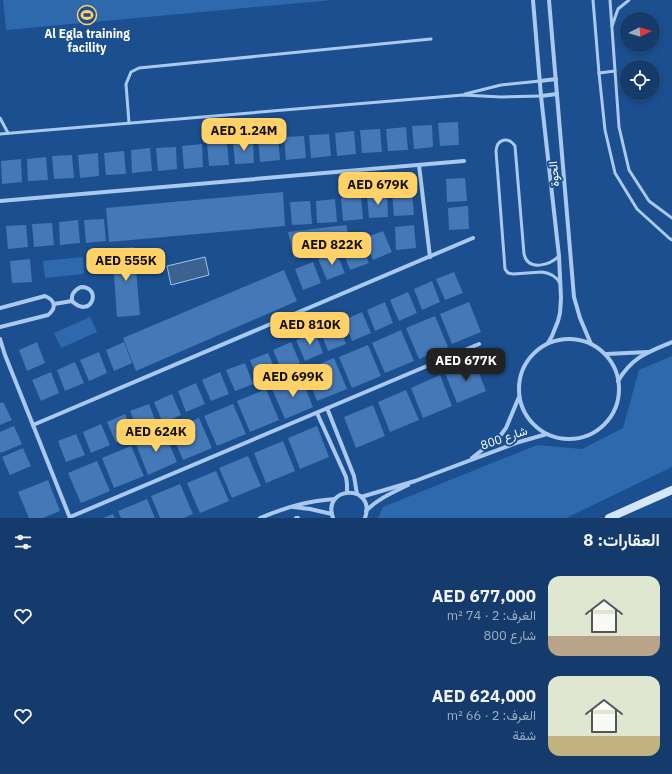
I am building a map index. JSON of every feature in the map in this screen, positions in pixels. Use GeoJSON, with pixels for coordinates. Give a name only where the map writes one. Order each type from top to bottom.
{"type":"FeatureCollection","features":[{"type":"Feature","properties":{"kind":"street","name":"الحوة"},"geometry":{"type":"LineString","coordinates":[[533,0],[541,96],[559,256],[561,298],[560,313],[555,329],[548,342]]}},
{"type":"Feature","properties":{"kind":"street","name":"الحوة"},"geometry":{"type":"LineString","coordinates":[[549,0],[574,297],[580,318],[591,344]]}},
{"type":"Feature","properties":{"kind":"street"},"geometry":{"type":"LineString","coordinates":[[540,81],[556,79]]}},
{"type":"Feature","properties":{"kind":"street"},"geometry":{"type":"LineString","coordinates":[[541,96],[557,94]]}},
{"type":"Feature","properties":{"kind":"street"},"geometry":{"type":"LineString","coordinates":[[0,202],[464,161]]}},
{"type":"Feature","properties":{"kind":"street"},"geometry":{"type":"LineString","coordinates":[[419,165],[430,256]]}},
{"type":"Feature","properties":{"kind":"street"},"geometry":{"type":"LineString","coordinates":[[33,425],[473,238]]}},
{"type":"Feature","properties":{"kind":"street"},"geometry":{"type":"LineString","coordinates":[[54,304],[72,302],[76,306],[85,308],[88,306],[93,295],[91,291],[85,287],[81,287],[72,295],[72,302]]}},
{"type":"Feature","properties":{"kind":"street"},"geometry":{"type":"LineString","coordinates":[[0,308],[45,296],[50,298],[54,304],[52,312],[48,315],[0,327]]}},
{"type":"Feature","properties":{"kind":"street"},"geometry":{"type":"LineString","coordinates":[[562,338],[570,338],[591,344],[606,354],[614,367],[618,381],[619,395],[615,408],[608,420],[599,429],[587,436],[574,439],[560,438],[547,434],[534,425],[524,412],[519,396],[519,380],[524,365],[534,352],[548,342],[562,338]]}},
{"type":"Feature","properties":{"kind":"street"},"geometry":{"type":"LineString","coordinates":[[0,339],[70,518],[479,344]]}},
{"type":"Feature","properties":{"kind":"street"},"geometry":{"type":"LineString","coordinates":[[618,381],[630,364],[650,351],[672,342]]}},
{"type":"Feature","properties":{"kind":"street"},"geometry":{"type":"LineString","coordinates":[[606,354],[650,351]]}},
{"type":"Feature","properties":{"kind":"street","name":"شارع 800"},"geometry":{"type":"LineString","coordinates":[[468,461],[500,436],[506,428],[519,396]]}},
{"type":"Feature","properties":{"kind":"street"},"geometry":{"type":"LineString","coordinates":[[327,408],[354,476],[357,494]]}},
{"type":"Feature","properties":{"kind":"street"},"geometry":{"type":"LineString","coordinates":[[316,413],[346,477],[347,492]]}},
{"type":"Feature","properties":{"kind":"street","name":"شارع 800"},"geometry":{"type":"LineString","coordinates":[[361,497],[415,481],[519,442],[547,434]]}},
{"type":"Feature","properties":{"kind":"street","name":"شارع 800"},"geometry":{"type":"LineString","coordinates":[[366,511],[371,506],[415,481]]}},
{"type":"Feature","properties":{"kind":"street"},"geometry":{"type":"LineString","coordinates":[[609,518],[672,490]]}},
{"type":"Feature","properties":{"kind":"street"},"geometry":{"type":"LineString","coordinates":[[288,507],[310,509],[333,516],[332,506],[339,495],[352,492],[361,497],[364,501],[366,511],[364,518]]}},
{"type":"Feature","properties":{"kind":"street"},"geometry":{"type":"LineString","coordinates":[[260,518],[288,507],[312,501],[336,499]]}},
{"type":"Feature","properties":{"kind":"lane"},"geometry":{"type":"LineString","coordinates":[[593,0],[599,73],[606,130],[615,173],[637,209],[672,240]]}},
{"type":"Feature","properties":{"kind":"lane"},"geometry":{"type":"LineString","coordinates":[[610,0],[619,127],[630,170],[649,201],[672,218]]}},
{"type":"Feature","properties":{"kind":"lane"},"geometry":{"type":"LineString","coordinates":[[612,28],[618,9],[629,0]]}},
{"type":"Feature","properties":{"kind":"lane"},"geometry":{"type":"LineString","coordinates":[[129,123],[126,84],[131,72],[139,68],[431,39]]}},
{"type":"Feature","properties":{"kind":"lane"},"geometry":{"type":"LineString","coordinates":[[599,73],[615,71]]}},
{"type":"Feature","properties":{"kind":"lane"},"geometry":{"type":"LineString","coordinates":[[463,95],[501,85],[540,81]]}},
{"type":"Feature","properties":{"kind":"lane"},"geometry":{"type":"LineString","coordinates":[[0,134],[463,95],[501,97],[541,96]]}},
{"type":"Feature","properties":{"kind":"lane"},"geometry":{"type":"LineString","coordinates":[[0,118],[8,133]]}},
{"type":"Feature","properties":{"kind":"lane"},"geometry":{"type":"LineString","coordinates":[[559,256],[544,264],[532,265],[526,261],[524,254],[515,146],[511,141],[502,140],[497,145],[496,151],[505,268],[508,273],[513,274],[547,272],[555,276],[560,284]]}},
{"type":"Feature","properties":{"kind":"shaded area","name":"Al Egla training facility"},"geometry":{"type":"Polygon","coordinates":[[[3,0],[332,0],[6,30],[3,0]]]}},
{"type":"Feature","properties":{"kind":"shaded area"},"geometry":{"type":"Polygon","coordinates":[[[83,257],[84,274],[45,278],[43,261],[83,257]]]}},
{"type":"Feature","properties":{"kind":"shaded area"},"geometry":{"type":"Polygon","coordinates":[[[205,257],[209,275],[171,285],[167,266],[205,257]]]}},
{"type":"Feature","properties":{"kind":"shaded area"},"geometry":{"type":"Polygon","coordinates":[[[90,317],[97,332],[61,348],[54,333],[90,317]]]}},
{"type":"Feature","properties":{"kind":"shaded area"},"geometry":{"type":"Polygon","coordinates":[[[672,356],[672,467],[566,518],[378,518],[383,507],[537,445],[582,449],[623,428],[639,370],[672,356]]]}},
{"type":"Feature","properties":{"kind":"building"},"geometry":{"type":"Polygon","coordinates":[[[458,122],[459,145],[440,146],[438,123],[458,122]]]}},
{"type":"Feature","properties":{"kind":"building"},"geometry":{"type":"Polygon","coordinates":[[[432,125],[433,147],[414,149],[412,126],[432,125]]]}},
{"type":"Feature","properties":{"kind":"building"},"geometry":{"type":"Polygon","coordinates":[[[406,127],[408,150],[388,151],[386,129],[406,127]]]}},
{"type":"Feature","properties":{"kind":"building"},"geometry":{"type":"Polygon","coordinates":[[[380,129],[382,152],[362,153],[360,130],[380,129]]]}},
{"type":"Feature","properties":{"kind":"building"},"geometry":{"type":"Polygon","coordinates":[[[354,131],[356,154],[337,156],[335,133],[354,131]]]}},
{"type":"Feature","properties":{"kind":"building"},"geometry":{"type":"Polygon","coordinates":[[[329,134],[331,156],[311,158],[309,135],[329,134]]]}},
{"type":"Feature","properties":{"kind":"building"},"geometry":{"type":"Polygon","coordinates":[[[304,136],[306,158],[286,160],[284,137],[304,136]]]}},
{"type":"Feature","properties":{"kind":"building"},"geometry":{"type":"Polygon","coordinates":[[[278,137],[280,160],[260,162],[258,139],[278,137]]]}},
{"type":"Feature","properties":{"kind":"building"},"geometry":{"type":"Polygon","coordinates":[[[253,140],[254,163],[235,164],[233,141],[253,140]]]}},
{"type":"Feature","properties":{"kind":"building"},"geometry":{"type":"Polygon","coordinates":[[[227,142],[229,165],[209,166],[207,143],[227,142]]]}},
{"type":"Feature","properties":{"kind":"building"},"geometry":{"type":"Polygon","coordinates":[[[202,144],[203,167],[184,169],[182,146],[202,144]]]}},
{"type":"Feature","properties":{"kind":"building"},"geometry":{"type":"Polygon","coordinates":[[[176,147],[177,169],[158,171],[156,148],[176,147]]]}},
{"type":"Feature","properties":{"kind":"building"},"geometry":{"type":"Polygon","coordinates":[[[150,148],[152,171],[132,173],[131,150],[150,148]]]}},
{"type":"Feature","properties":{"kind":"building"},"geometry":{"type":"Polygon","coordinates":[[[124,151],[126,174],[106,175],[104,153],[124,151]]]}},
{"type":"Feature","properties":{"kind":"building"},"geometry":{"type":"Polygon","coordinates":[[[98,153],[99,176],[80,178],[78,155],[98,153]]]}},
{"type":"Feature","properties":{"kind":"building"},"geometry":{"type":"Polygon","coordinates":[[[72,155],[74,178],[54,179],[52,156],[72,155]]]}},
{"type":"Feature","properties":{"kind":"building"},"geometry":{"type":"Polygon","coordinates":[[[46,157],[48,180],[28,181],[27,159],[46,157]]]}},
{"type":"Feature","properties":{"kind":"building"},"geometry":{"type":"Polygon","coordinates":[[[21,159],[22,182],[2,184],[1,161],[21,159]]]}},
{"type":"Feature","properties":{"kind":"building"},"geometry":{"type":"Polygon","coordinates":[[[465,178],[467,201],[447,202],[446,179],[465,178]]]}},
{"type":"Feature","properties":{"kind":"building"},"geometry":{"type":"Polygon","coordinates":[[[283,192],[285,226],[109,242],[106,208],[283,192]]]}},
{"type":"Feature","properties":{"kind":"building"},"geometry":{"type":"Polygon","coordinates":[[[412,192],[414,215],[394,216],[392,194],[412,192]]]}},
{"type":"Feature","properties":{"kind":"building"},"geometry":{"type":"Polygon","coordinates":[[[387,194],[388,217],[369,218],[367,196],[387,194]]]}},
{"type":"Feature","properties":{"kind":"building"},"geometry":{"type":"Polygon","coordinates":[[[361,196],[363,219],[343,221],[341,198],[361,196]]]}},
{"type":"Feature","properties":{"kind":"building"},"geometry":{"type":"Polygon","coordinates":[[[335,199],[337,222],[317,223],[316,201],[335,199]]]}},
{"type":"Feature","properties":{"kind":"building"},"geometry":{"type":"Polygon","coordinates":[[[310,201],[312,224],[292,225],[290,202],[310,201]]]}},
{"type":"Feature","properties":{"kind":"building"},"geometry":{"type":"Polygon","coordinates":[[[468,206],[469,229],[449,230],[448,208],[468,206]]]}},
{"type":"Feature","properties":{"kind":"building"},"geometry":{"type":"Polygon","coordinates":[[[104,219],[106,241],[86,243],[84,220],[104,219]]]}},
{"type":"Feature","properties":{"kind":"building"},"geometry":{"type":"Polygon","coordinates":[[[78,220],[80,243],[60,245],[59,222],[78,220]]]}},
{"type":"Feature","properties":{"kind":"building"},"geometry":{"type":"Polygon","coordinates":[[[52,223],[54,245],[34,247],[32,224],[52,223]]]}},
{"type":"Feature","properties":{"kind":"building"},"geometry":{"type":"Polygon","coordinates":[[[26,225],[28,247],[8,249],[6,226],[26,225]]]}},
{"type":"Feature","properties":{"kind":"building"},"geometry":{"type":"Polygon","coordinates":[[[346,225],[349,237],[294,258],[288,232],[346,225]]]}},
{"type":"Feature","properties":{"kind":"building"},"geometry":{"type":"Polygon","coordinates":[[[414,225],[416,248],[396,250],[395,227],[414,225]]]}},
{"type":"Feature","properties":{"kind":"building"},"geometry":{"type":"Polygon","coordinates":[[[383,231],[392,252],[373,260],[364,238],[383,231]]]}},
{"type":"Feature","properties":{"kind":"building"},"geometry":{"type":"Polygon","coordinates":[[[360,242],[369,263],[350,270],[342,249],[360,242]]]}},
{"type":"Feature","properties":{"kind":"building"},"geometry":{"type":"Polygon","coordinates":[[[134,247],[140,315],[117,317],[112,249],[134,247]]]}},
{"type":"Feature","properties":{"kind":"building"},"geometry":{"type":"Polygon","coordinates":[[[336,252],[345,273],[327,280],[318,259],[336,252]]]}},
{"type":"Feature","properties":{"kind":"building"},"geometry":{"type":"Polygon","coordinates":[[[30,259],[32,282],[12,283],[10,261],[30,259]]]}},
{"type":"Feature","properties":{"kind":"building"},"geometry":{"type":"Polygon","coordinates":[[[313,262],[321,283],[303,290],[295,269],[313,262]]]}},
{"type":"Feature","properties":{"kind":"building"},"geometry":{"type":"Polygon","coordinates":[[[284,270],[297,301],[136,371],[123,338],[284,270]]]}},
{"type":"Feature","properties":{"kind":"building"},"geometry":{"type":"Polygon","coordinates":[[[454,272],[463,293],[445,300],[436,279],[454,272]]]}},
{"type":"Feature","properties":{"kind":"building"},"geometry":{"type":"Polygon","coordinates":[[[432,281],[440,302],[422,310],[414,289],[432,281]]]}},
{"type":"Feature","properties":{"kind":"building"},"geometry":{"type":"Polygon","coordinates":[[[408,292],[417,313],[399,321],[390,300],[408,292]]]}},
{"type":"Feature","properties":{"kind":"building"},"geometry":{"type":"Polygon","coordinates":[[[385,302],[393,323],[375,331],[367,310],[385,302]]]}},
{"type":"Feature","properties":{"kind":"building"},"geometry":{"type":"Polygon","coordinates":[[[469,302],[481,332],[452,344],[440,314],[469,302]]]}},
{"type":"Feature","properties":{"kind":"building"},"geometry":{"type":"Polygon","coordinates":[[[362,312],[371,333],[352,341],[344,320],[362,312]]]}},
{"type":"Feature","properties":{"kind":"building"},"geometry":{"type":"Polygon","coordinates":[[[435,316],[448,347],[419,359],[406,328],[435,316]]]}},
{"type":"Feature","properties":{"kind":"building"},"geometry":{"type":"Polygon","coordinates":[[[338,322],[346,344],[328,351],[320,330],[338,322]]]}},
{"type":"Feature","properties":{"kind":"building"},"geometry":{"type":"Polygon","coordinates":[[[401,330],[414,361],[385,373],[372,343],[401,330]]]}},
{"type":"Feature","properties":{"kind":"building"},"geometry":{"type":"Polygon","coordinates":[[[315,332],[323,353],[305,361],[296,340],[315,332]]]}},
{"type":"Feature","properties":{"kind":"building"},"geometry":{"type":"Polygon","coordinates":[[[37,342],[45,363],[27,371],[19,350],[37,342]]]}},
{"type":"Feature","properties":{"kind":"building"},"geometry":{"type":"Polygon","coordinates":[[[124,342],[132,363],[114,371],[106,350],[124,342]]]}},
{"type":"Feature","properties":{"kind":"building"},"geometry":{"type":"Polygon","coordinates":[[[291,342],[300,363],[282,371],[273,350],[291,342]]]}},
{"type":"Feature","properties":{"kind":"building"},"geometry":{"type":"Polygon","coordinates":[[[368,345],[381,376],[352,388],[339,357],[368,345]]]}},
{"type":"Feature","properties":{"kind":"building"},"geometry":{"type":"Polygon","coordinates":[[[99,352],[107,373],[89,381],[80,360],[99,352]]]}},
{"type":"Feature","properties":{"kind":"building"},"geometry":{"type":"Polygon","coordinates":[[[268,353],[277,374],[258,381],[250,360],[268,353]]]}},
{"type":"Feature","properties":{"kind":"building"},"geometry":{"type":"Polygon","coordinates":[[[334,358],[347,389],[317,401],[305,370],[334,358]]]}},
{"type":"Feature","properties":{"kind":"building"},"geometry":{"type":"Polygon","coordinates":[[[474,360],[486,391],[457,403],[445,373],[474,360]]]}},
{"type":"Feature","properties":{"kind":"building"},"geometry":{"type":"Polygon","coordinates":[[[75,362],[84,383],[65,391],[57,370],[75,362]]]}},
{"type":"Feature","properties":{"kind":"building"},"geometry":{"type":"Polygon","coordinates":[[[245,363],[253,384],[235,391],[226,370],[245,363]]]}},
{"type":"Feature","properties":{"kind":"building"},"geometry":{"type":"Polygon","coordinates":[[[51,372],[59,393],[41,401],[32,380],[51,372]]]}},
{"type":"Feature","properties":{"kind":"building"},"geometry":{"type":"Polygon","coordinates":[[[220,372],[229,394],[211,401],[202,380],[220,372]]]}},
{"type":"Feature","properties":{"kind":"building"},"geometry":{"type":"Polygon","coordinates":[[[440,375],[452,406],[423,418],[411,388],[440,375]]]}},
{"type":"Feature","properties":{"kind":"building"},"geometry":{"type":"Polygon","coordinates":[[[301,377],[313,407],[285,419],[272,389],[301,377]]]}},
{"type":"Feature","properties":{"kind":"building"},"geometry":{"type":"Polygon","coordinates":[[[196,383],[205,404],[186,412],[178,391],[196,383]]]}},
{"type":"Feature","properties":{"kind":"building"},"geometry":{"type":"Polygon","coordinates":[[[266,389],[279,420],[250,432],[237,401],[266,389]]]}},
{"type":"Feature","properties":{"kind":"building"},"geometry":{"type":"Polygon","coordinates":[[[406,390],[419,420],[390,432],[378,402],[406,390]]]}},
{"type":"Feature","properties":{"kind":"building"},"geometry":{"type":"Polygon","coordinates":[[[172,394],[181,415],[163,423],[154,402],[172,394]]]}},
{"type":"Feature","properties":{"kind":"building"},"geometry":{"type":"Polygon","coordinates":[[[3,402],[12,420],[0,425],[0,403],[3,402]]]}},
{"type":"Feature","properties":{"kind":"building"},"geometry":{"type":"Polygon","coordinates":[[[149,404],[157,425],[139,432],[130,411],[149,404]]]}},
{"type":"Feature","properties":{"kind":"building"},"geometry":{"type":"Polygon","coordinates":[[[233,404],[246,434],[217,446],[204,416],[233,404]]]}},
{"type":"Feature","properties":{"kind":"building"},"geometry":{"type":"Polygon","coordinates":[[[373,405],[385,436],[356,448],[344,417],[373,405]]]}},
{"type":"Feature","properties":{"kind":"building"},"geometry":{"type":"Polygon","coordinates":[[[125,414],[134,435],[116,443],[107,422],[125,414]]]}},
{"type":"Feature","properties":{"kind":"building"},"geometry":{"type":"Polygon","coordinates":[[[199,418],[212,448],[183,460],[170,430],[199,418]]]}},
{"type":"Feature","properties":{"kind":"building"},"geometry":{"type":"Polygon","coordinates":[[[101,424],[110,445],[91,453],[83,432],[101,424]]]}},
{"type":"Feature","properties":{"kind":"building"},"geometry":{"type":"Polygon","coordinates":[[[14,426],[22,444],[1,453],[0,432],[14,426]]]}},
{"type":"Feature","properties":{"kind":"building"},"geometry":{"type":"Polygon","coordinates":[[[317,426],[329,457],[300,469],[288,438],[317,426]]]}},
{"type":"Feature","properties":{"kind":"building"},"geometry":{"type":"Polygon","coordinates":[[[164,432],[177,462],[148,475],[136,444],[164,432]]]}},
{"type":"Feature","properties":{"kind":"building"},"geometry":{"type":"Polygon","coordinates":[[[76,434],[85,455],[66,462],[58,441],[76,434]]]}},
{"type":"Feature","properties":{"kind":"building"},"geometry":{"type":"Polygon","coordinates":[[[283,441],[295,471],[266,483],[254,453],[283,441]]]}},
{"type":"Feature","properties":{"kind":"building"},"geometry":{"type":"Polygon","coordinates":[[[131,446],[144,476],[114,488],[102,458],[131,446]]]}},
{"type":"Feature","properties":{"kind":"building"},"geometry":{"type":"Polygon","coordinates":[[[23,448],[31,466],[10,475],[2,457],[23,448]]]}},
{"type":"Feature","properties":{"kind":"building"},"geometry":{"type":"Polygon","coordinates":[[[248,456],[261,486],[232,498],[219,468],[248,456]]]}},
{"type":"Feature","properties":{"kind":"building"},"geometry":{"type":"Polygon","coordinates":[[[97,461],[110,491],[81,503],[68,473],[97,461]]]}},
{"type":"Feature","properties":{"kind":"building"},"geometry":{"type":"Polygon","coordinates":[[[216,471],[229,501],[200,513],[187,483],[216,471]]]}},
{"type":"Feature","properties":{"kind":"building"},"geometry":{"type":"Polygon","coordinates":[[[48,480],[60,511],[43,518],[29,518],[18,492],[48,480]]]}},
{"type":"Feature","properties":{"kind":"building"},"geometry":{"type":"Polygon","coordinates":[[[180,484],[193,514],[184,518],[160,518],[151,496],[180,484]]]}},
{"type":"Feature","properties":{"kind":"building"},"geometry":{"type":"Polygon","coordinates":[[[147,499],[155,518],[121,518],[118,511],[147,499]]]}},
{"type":"Feature","properties":{"kind":"building"},"geometry":{"type":"Polygon","coordinates":[[[113,514],[115,518],[103,518],[113,514]]]}},
{"type":"Feature","properties":{"kind":"place","name":"Al Egla training facility"},"geometry":{"type":"Point","coordinates":[87,15]}}]}
